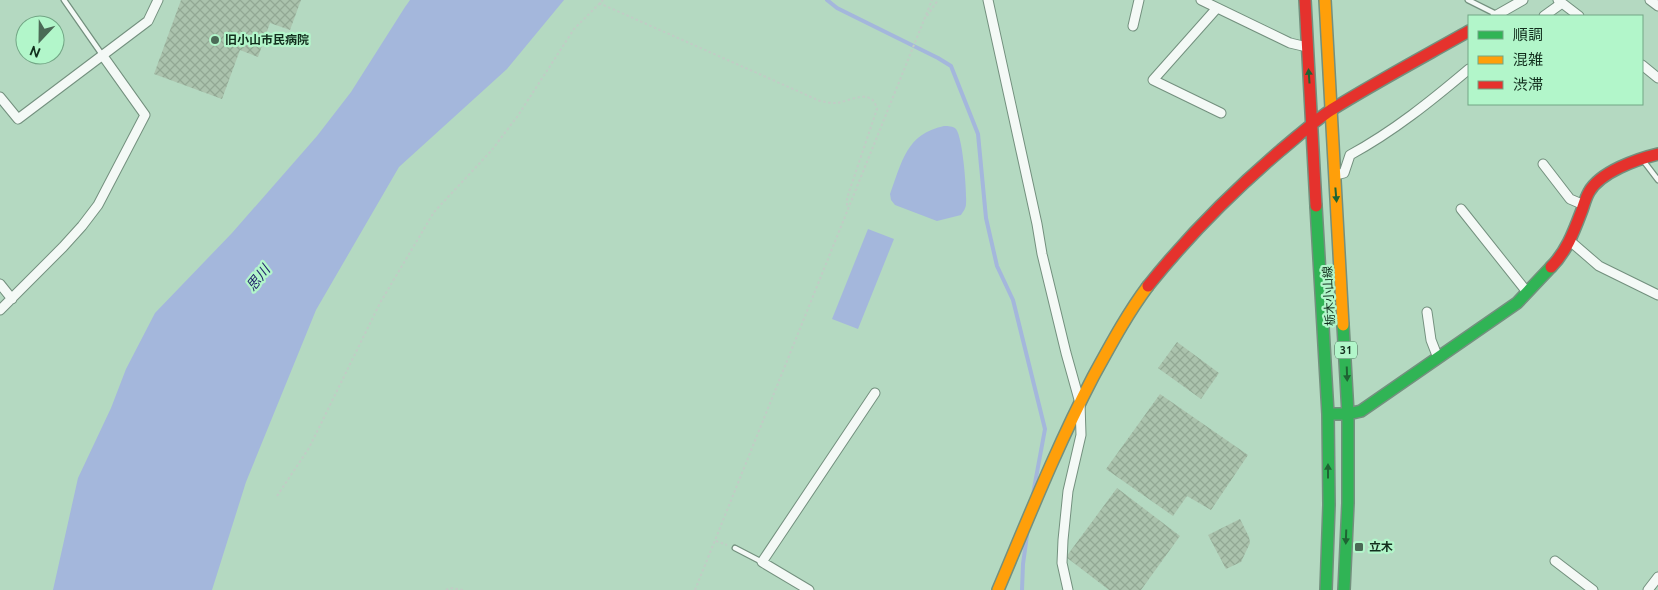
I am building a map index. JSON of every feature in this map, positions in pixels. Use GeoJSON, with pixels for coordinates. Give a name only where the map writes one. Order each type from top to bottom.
{"type":"FeatureCollection","features":[{"type":"Feature","properties":{"kind":"street"},"geometry":{"type":"LineString","coordinates":[[0,96],[18,119],[148,21],[158,0]]}},
{"type":"Feature","properties":{"kind":"street"},"geometry":{"type":"LineString","coordinates":[[988,0],[1042,254],[1080,402],[1081,435],[1068,491],[1063,540],[1062,563],[1068,590]]}},
{"type":"Feature","properties":{"kind":"street"},"geometry":{"type":"LineString","coordinates":[[1133,26],[1139,0]]}},
{"type":"Feature","properties":{"kind":"street"},"geometry":{"type":"LineString","coordinates":[[1201,0],[1290,43],[1307,48]]}},
{"type":"Feature","properties":{"kind":"street","name":"栃木小山線"},"geometry":{"type":"LineString","coordinates":[[1305,0],[1328,414],[1326,590]]}},
{"type":"Feature","properties":{"kind":"street","name":"栃木小山線"},"geometry":{"type":"LineString","coordinates":[[1325,0],[1348,414],[1348,503],[1344,590]]}},
{"type":"Feature","properties":{"kind":"street"},"geometry":{"type":"LineString","coordinates":[[1496,15],[1523,0]]}},
{"type":"Feature","properties":{"kind":"street"},"geometry":{"type":"LineString","coordinates":[[1650,0],[1658,6]]}},
{"type":"Feature","properties":{"kind":"street"},"geometry":{"type":"LineString","coordinates":[[1545,15],[1560,2],[1578,15]]}},
{"type":"Feature","properties":{"kind":"street"},"geometry":{"type":"LineString","coordinates":[[1217,8],[1154,80],[1221,113]]}},
{"type":"Feature","properties":{"kind":"street"},"geometry":{"type":"LineString","coordinates":[[998,590],[1080,402],[1112,344],[1147,288],[1197,228],[1234,192],[1330,111],[1468,32]]}},
{"type":"Feature","properties":{"kind":"street"},"geometry":{"type":"LineString","coordinates":[[0,310],[63,247],[98,205],[145,115],[103,56]]}},
{"type":"Feature","properties":{"kind":"street"},"geometry":{"type":"LineString","coordinates":[[1643,66],[1658,78]]}},
{"type":"Feature","properties":{"kind":"street"},"geometry":{"type":"LineString","coordinates":[[1335,175],[1344,174],[1350,155],[1379,139],[1425,106],[1468,70]]}},
{"type":"Feature","properties":{"kind":"street"},"geometry":{"type":"LineString","coordinates":[[1328,414],[1348,414],[1361,411],[1517,303],[1559,259],[1570,241],[1589,191],[1603,176],[1642,158],[1658,154]]}},
{"type":"Feature","properties":{"kind":"street"},"geometry":{"type":"LineString","coordinates":[[1543,164],[1570,199],[1584,205]]}},
{"type":"Feature","properties":{"kind":"street"},"geometry":{"type":"LineString","coordinates":[[1461,209],[1527,292]]}},
{"type":"Feature","properties":{"kind":"street"},"geometry":{"type":"LineString","coordinates":[[1570,241],[1599,266],[1658,295]]}},
{"type":"Feature","properties":{"kind":"street"},"geometry":{"type":"LineString","coordinates":[[0,284],[12,299]]}},
{"type":"Feature","properties":{"kind":"street"},"geometry":{"type":"LineString","coordinates":[[1427,312],[1431,340],[1438,358]]}},
{"type":"Feature","properties":{"kind":"street"},"geometry":{"type":"LineString","coordinates":[[809,590],[762,562],[875,394]]}},
{"type":"Feature","properties":{"kind":"street"},"geometry":{"type":"LineString","coordinates":[[1555,561],[1594,590]]}},
{"type":"Feature","properties":{"kind":"street"},"geometry":{"type":"LineString","coordinates":[[1648,590],[1658,577]]}},
{"type":"Feature","properties":{"kind":"lane"},"geometry":{"type":"LineString","coordinates":[[64,0],[103,56]]}},
{"type":"Feature","properties":{"kind":"lane"},"geometry":{"type":"LineString","coordinates":[[1468,0],[1496,15]]}},
{"type":"Feature","properties":{"kind":"lane"},"geometry":{"type":"LineString","coordinates":[[1642,158],[1658,180]]}},
{"type":"Feature","properties":{"kind":"lane"},"geometry":{"type":"LineString","coordinates":[[735,548],[762,562]]}},
{"type":"Feature","properties":{"kind":"path"},"geometry":{"type":"LineString","coordinates":[[277,496],[309,448],[380,303],[434,212],[491,150],[517,117],[574,28],[603,0]]}},
{"type":"Feature","properties":{"kind":"path"},"geometry":{"type":"LineString","coordinates":[[695,590],[932,0]]}},
{"type":"Feature","properties":{"kind":"path"},"geometry":{"type":"LineString","coordinates":[[924,20],[938,0]]}},
{"type":"Feature","properties":{"kind":"path"},"geometry":{"type":"LineString","coordinates":[[600,3],[820,101],[834,103],[863,97],[870,98],[875,102],[877,109],[846,198],[847,209]]}},
{"type":"Feature","properties":{"kind":"path"},"geometry":{"type":"LineString","coordinates":[[716,540],[735,548]]}},
{"type":"Feature","properties":{"kind":"path"},"geometry":{"type":"LineString","coordinates":[[446,590],[450,588],[463,590]]}},
{"type":"Feature","properties":{"kind":"water","name":"思川"},"geometry":{"type":"Polygon","coordinates":[[[410,0],[564,0],[507,69],[399,167],[316,310],[246,482],[212,590],[53,590],[78,478],[111,408],[126,369],[155,313],[232,233],[317,136],[351,92],[410,0]]]}},
{"type":"Feature","properties":{"kind":"water"},"geometry":{"type":"Polygon","coordinates":[[[944,126],[956,129],[961,143],[966,204],[961,215],[937,221],[895,205],[891,200],[890,194],[902,161],[913,143],[931,130],[944,126]]]}},
{"type":"Feature","properties":{"kind":"water"},"geometry":{"type":"Polygon","coordinates":[[[868,229],[894,239],[858,329],[832,319],[868,229]]]}},
{"type":"Feature","properties":{"kind":"building","name":"旧小山市民病院"},"geometry":{"type":"Polygon","coordinates":[[[181,0],[301,0],[290,30],[270,23],[258,57],[240,50],[222,99],[154,74],[181,0]]]}},
{"type":"Feature","properties":{"kind":"building"},"geometry":{"type":"Polygon","coordinates":[[[1177,342],[1219,373],[1201,399],[1158,368],[1177,342]]]}},
{"type":"Feature","properties":{"kind":"building"},"geometry":{"type":"Polygon","coordinates":[[[1160,394],[1248,455],[1211,510],[1187,496],[1173,516],[1106,469],[1160,394]]]}},
{"type":"Feature","properties":{"kind":"building"},"geometry":{"type":"Polygon","coordinates":[[[1117,488],[1180,536],[1141,590],[1109,590],[1066,557],[1117,488]]]}},
{"type":"Feature","properties":{"kind":"building"},"geometry":{"type":"Polygon","coordinates":[[[1240,519],[1250,543],[1241,562],[1226,569],[1208,535],[1240,519]]]}},
{"type":"Feature","properties":{"kind":"waterway"},"geometry":{"type":"LineString","coordinates":[[827,0],[837,8],[951,66],[978,134],[986,218],[997,266],[1013,300],[1045,429],[1033,494]]}},
{"type":"Feature","properties":{"kind":"waterway"},"geometry":{"type":"LineString","coordinates":[[1022,590],[1027,535]]}},
{"type":"Feature","properties":{"kind":"traffic: fast"},"geometry":{"type":"LineString","coordinates":[[1316,206],[1328,414],[1329,505],[1326,590]]}},
{"type":"Feature","properties":{"kind":"traffic: fast"},"geometry":{"type":"LineString","coordinates":[[1328,414],[1348,414],[1361,411],[1517,303],[1551,267]]}},
{"type":"Feature","properties":{"kind":"traffic: fast"},"geometry":{"type":"LineString","coordinates":[[1343,325],[1348,414],[1348,503],[1344,590]]}},
{"type":"Feature","properties":{"kind":"traffic: slow"},"geometry":{"type":"LineString","coordinates":[[1325,0],[1343,325]]}},
{"type":"Feature","properties":{"kind":"traffic: slow"},"geometry":{"type":"LineString","coordinates":[[998,590],[1067,429],[1119,330],[1148,286]]}},
{"type":"Feature","properties":{"kind":"traffic: jam"},"geometry":{"type":"LineString","coordinates":[[1305,0],[1316,206]]}},
{"type":"Feature","properties":{"kind":"traffic: jam"},"geometry":{"type":"LineString","coordinates":[[1148,286],[1179,249],[1228,198],[1311,125],[1331,110],[1468,32]]}},
{"type":"Feature","properties":{"kind":"traffic: jam"},"geometry":{"type":"LineString","coordinates":[[1551,267],[1570,240],[1587,196],[1594,185],[1601,178],[1620,167],[1658,154]]}},
{"type":"Feature","properties":{"kind":"place","name":"旧小山市民病院"},"geometry":{"type":"Point","coordinates":[215,40]}},
{"type":"Feature","properties":{"kind":"place","name":"立木"},"geometry":{"type":"Point","coordinates":[1359,547]}}]}
